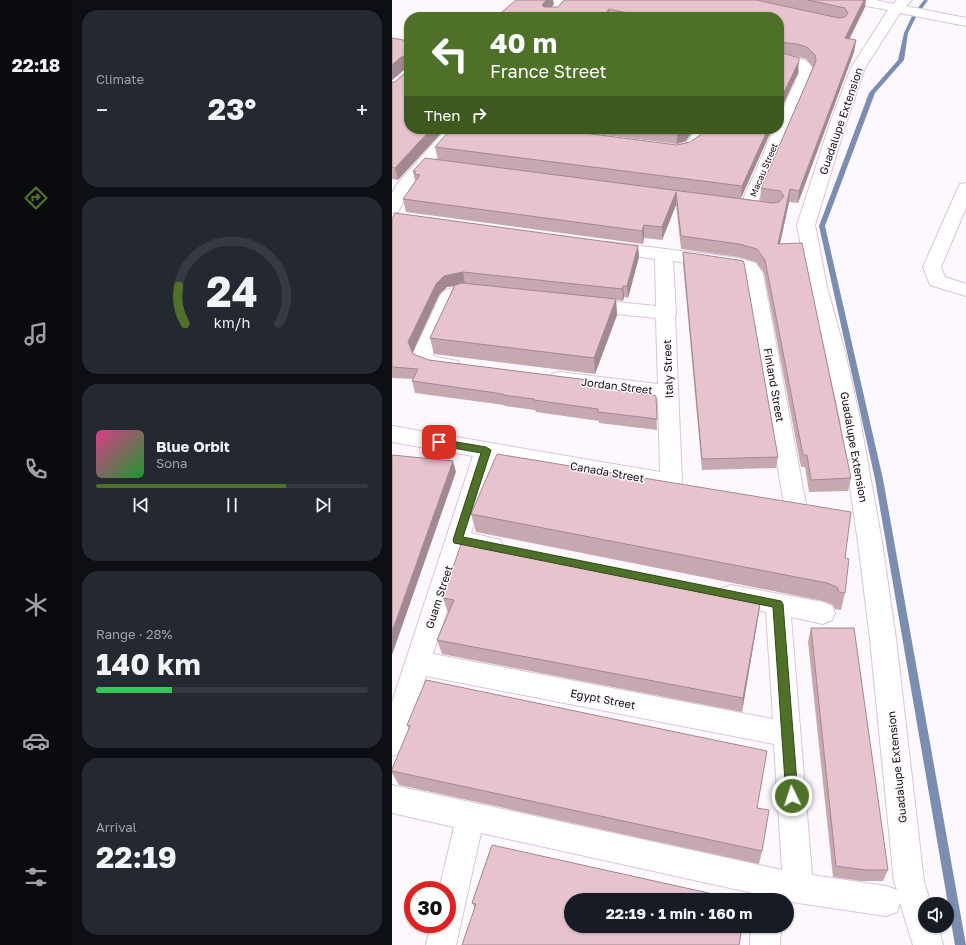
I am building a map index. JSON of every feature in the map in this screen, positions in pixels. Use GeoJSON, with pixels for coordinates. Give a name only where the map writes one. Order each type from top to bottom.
{"type":"FeatureCollection","features":[{"type":"Feature","properties":{"kind":"street"},"geometry":{"type":"LineString","coordinates":[[855,0],[900,4],[966,22]]}},
{"type":"Feature","properties":{"kind":"street","name":"Guadalupe Extension"},"geometry":{"type":"LineString","coordinates":[[900,4],[858,68],[838,123],[806,225],[818,287],[835,352],[855,450],[870,542],[883,639],[910,882],[928,945]]}},
{"type":"Feature","properties":{"kind":"street","name":"Macau Street"},"geometry":{"type":"LineString","coordinates":[[784,61],[798,63],[806,67],[806,72],[784,116]]}},
{"type":"Feature","properties":{"kind":"street"},"geometry":{"type":"LineString","coordinates":[[392,70],[404,73]]}},
{"type":"Feature","properties":{"kind":"street"},"geometry":{"type":"LineString","coordinates":[[398,85],[404,79]]}},
{"type":"Feature","properties":{"kind":"street"},"geometry":{"type":"LineString","coordinates":[[392,208],[405,184],[431,165],[451,134]]}},
{"type":"Feature","properties":{"kind":"street"},"geometry":{"type":"LineString","coordinates":[[662,149],[677,152],[688,151],[694,146],[700,134]]}},
{"type":"Feature","properties":{"kind":"street","name":"Macau Street"},"geometry":{"type":"LineString","coordinates":[[766,208],[740,205],[775,134]]}},
{"type":"Feature","properties":{"kind":"street"},"geometry":{"type":"LineString","coordinates":[[966,188],[958,226],[932,267],[937,281],[966,290]]}},
{"type":"Feature","properties":{"kind":"street"},"geometry":{"type":"LineString","coordinates":[[594,245],[664,255]]}},
{"type":"Feature","properties":{"kind":"street","name":"Finland Street"},"geometry":{"type":"LineString","coordinates":[[664,255],[738,264],[750,267],[754,274],[795,504]]}},
{"type":"Feature","properties":{"kind":"street","name":"Italy Street"},"geometry":{"type":"LineString","coordinates":[[664,255],[671,483]]}},
{"type":"Feature","properties":{"kind":"street"},"geometry":{"type":"LineString","coordinates":[[471,368],[432,363],[424,359],[423,353],[449,296],[456,292],[465,291],[496,294]]}},
{"type":"Feature","properties":{"kind":"street"},"geometry":{"type":"LineString","coordinates":[[566,302],[666,313]]}},
{"type":"Feature","properties":{"kind":"street","name":"Jordan Street"},"geometry":{"type":"LineString","coordinates":[[542,377],[669,393]]}},
{"type":"Feature","properties":{"kind":"street","name":"Canada Street"},"geometry":{"type":"LineString","coordinates":[[392,434],[694,487]]}},
{"type":"Feature","properties":{"kind":"street","name":"Guam Street"},"geometry":{"type":"LineString","coordinates":[[392,743],[486,450]]}},
{"type":"Feature","properties":{"kind":"street"},"geometry":{"type":"LineString","coordinates":[[772,500],[816,508]]}},
{"type":"Feature","properties":{"kind":"street"},"geometry":{"type":"LineString","coordinates":[[458,540],[512,551]]}},
{"type":"Feature","properties":{"kind":"street"},"geometry":{"type":"LineString","coordinates":[[708,590],[823,613]]}},
{"type":"Feature","properties":{"kind":"street"},"geometry":{"type":"LineString","coordinates":[[778,604],[798,888]]}},
{"type":"Feature","properties":{"kind":"street","name":"Egypt Street"},"geometry":{"type":"LineString","coordinates":[[418,664],[787,734]]}},
{"type":"Feature","properties":{"kind":"street"},"geometry":{"type":"LineString","coordinates":[[392,799],[471,816],[767,890],[798,888],[886,901]]}},
{"type":"Feature","properties":{"kind":"street"},"geometry":{"type":"LineString","coordinates":[[456,881],[471,816]]}},
{"type":"Feature","properties":{"kind":"street"},"geometry":{"type":"LineString","coordinates":[[441,945],[444,933]]}},
{"type":"Feature","properties":{"kind":"street"},"geometry":{"type":"LineString","coordinates":[[765,945],[766,933]]}},
{"type":"Feature","properties":{"kind":"building"},"geometry":{"type":"Polygon","coordinates":[[[516,0],[546,0],[542,5],[544,7],[558,7],[564,0],[756,0],[839,18],[845,17],[848,13],[845,8],[808,0],[864,0],[845,38],[856,40],[799,191],[790,189],[778,244],[802,243],[851,478],[811,480],[807,455],[803,455],[765,260],[757,249],[739,244],[681,236],[676,192],[662,227],[644,225],[642,231],[403,199],[420,175],[414,174],[416,172],[413,171],[425,158],[773,203],[779,202],[784,196],[780,191],[761,188],[816,61],[815,55],[807,47],[784,43],[784,12],[623,12],[609,9],[607,12],[502,12],[516,0]]]}},
{"type":"Feature","properties":{"kind":"building"},"geometry":{"type":"Polygon","coordinates":[[[392,38],[404,40],[404,56],[401,57],[392,65],[392,38]]]}},
{"type":"Feature","properties":{"kind":"building"},"geometry":{"type":"Polygon","coordinates":[[[784,54],[799,58],[784,92],[784,54]]]}},
{"type":"Feature","properties":{"kind":"building"},"geometry":{"type":"Polygon","coordinates":[[[404,74],[404,134],[426,134],[395,168],[392,167],[392,82],[395,82],[404,74]]]}},
{"type":"Feature","properties":{"kind":"building"},"geometry":{"type":"Polygon","coordinates":[[[447,134],[592,134],[677,145],[690,142],[702,134],[766,134],[742,186],[435,147],[447,134]]]}},
{"type":"Feature","properties":{"kind":"building"},"geometry":{"type":"Polygon","coordinates":[[[395,213],[638,246],[627,286],[623,286],[622,289],[463,272],[444,276],[436,284],[408,342],[413,354],[429,360],[588,380],[586,385],[656,396],[657,419],[598,412],[598,409],[412,381],[418,369],[392,367],[392,219],[395,213]]]}},
{"type":"Feature","properties":{"kind":"building"},"geometry":{"type":"Polygon","coordinates":[[[683,252],[738,260],[743,261],[744,263],[778,457],[702,459],[683,252]]]}},
{"type":"Feature","properties":{"kind":"building"},"geometry":{"type":"Polygon","coordinates":[[[462,283],[616,299],[594,358],[430,338],[455,285],[462,283]]]}},
{"type":"Feature","properties":{"kind":"building"},"geometry":{"type":"Polygon","coordinates":[[[497,454],[851,512],[845,558],[849,559],[845,593],[839,592],[837,587],[827,583],[471,514],[497,454]]]}},
{"type":"Feature","properties":{"kind":"building"},"geometry":{"type":"Polygon","coordinates":[[[392,455],[453,461],[392,632],[392,455]]]}},
{"type":"Feature","properties":{"kind":"building"},"geometry":{"type":"Polygon","coordinates":[[[463,538],[761,598],[743,698],[437,640],[454,600],[443,598],[463,538]]]}},
{"type":"Feature","properties":{"kind":"building"},"geometry":{"type":"Polygon","coordinates":[[[811,628],[854,628],[888,870],[865,870],[836,866],[811,628]]]}},
{"type":"Feature","properties":{"kind":"building"},"geometry":{"type":"Polygon","coordinates":[[[426,680],[767,751],[757,808],[769,810],[762,851],[392,771],[410,726],[407,725],[426,680]]]}},
{"type":"Feature","properties":{"kind":"building"},"geometry":{"type":"Polygon","coordinates":[[[492,845],[708,893],[564,893],[564,933],[741,933],[739,945],[462,945],[476,904],[472,903],[492,845]]]}},
{"type":"Feature","properties":{"kind":"waterway"},"geometry":{"type":"LineString","coordinates":[[919,9],[926,0]]}},
{"type":"Feature","properties":{"kind":"waterway"},"geometry":{"type":"LineString","coordinates":[[915,15],[906,33],[901,60],[872,93],[822,226],[879,479],[961,945]]}},
{"type":"Feature","properties":{"kind":"route"},"geometry":{"type":"LineString","coordinates":[[439,442],[486,450],[458,540],[778,604],[792,796]]}}]}
